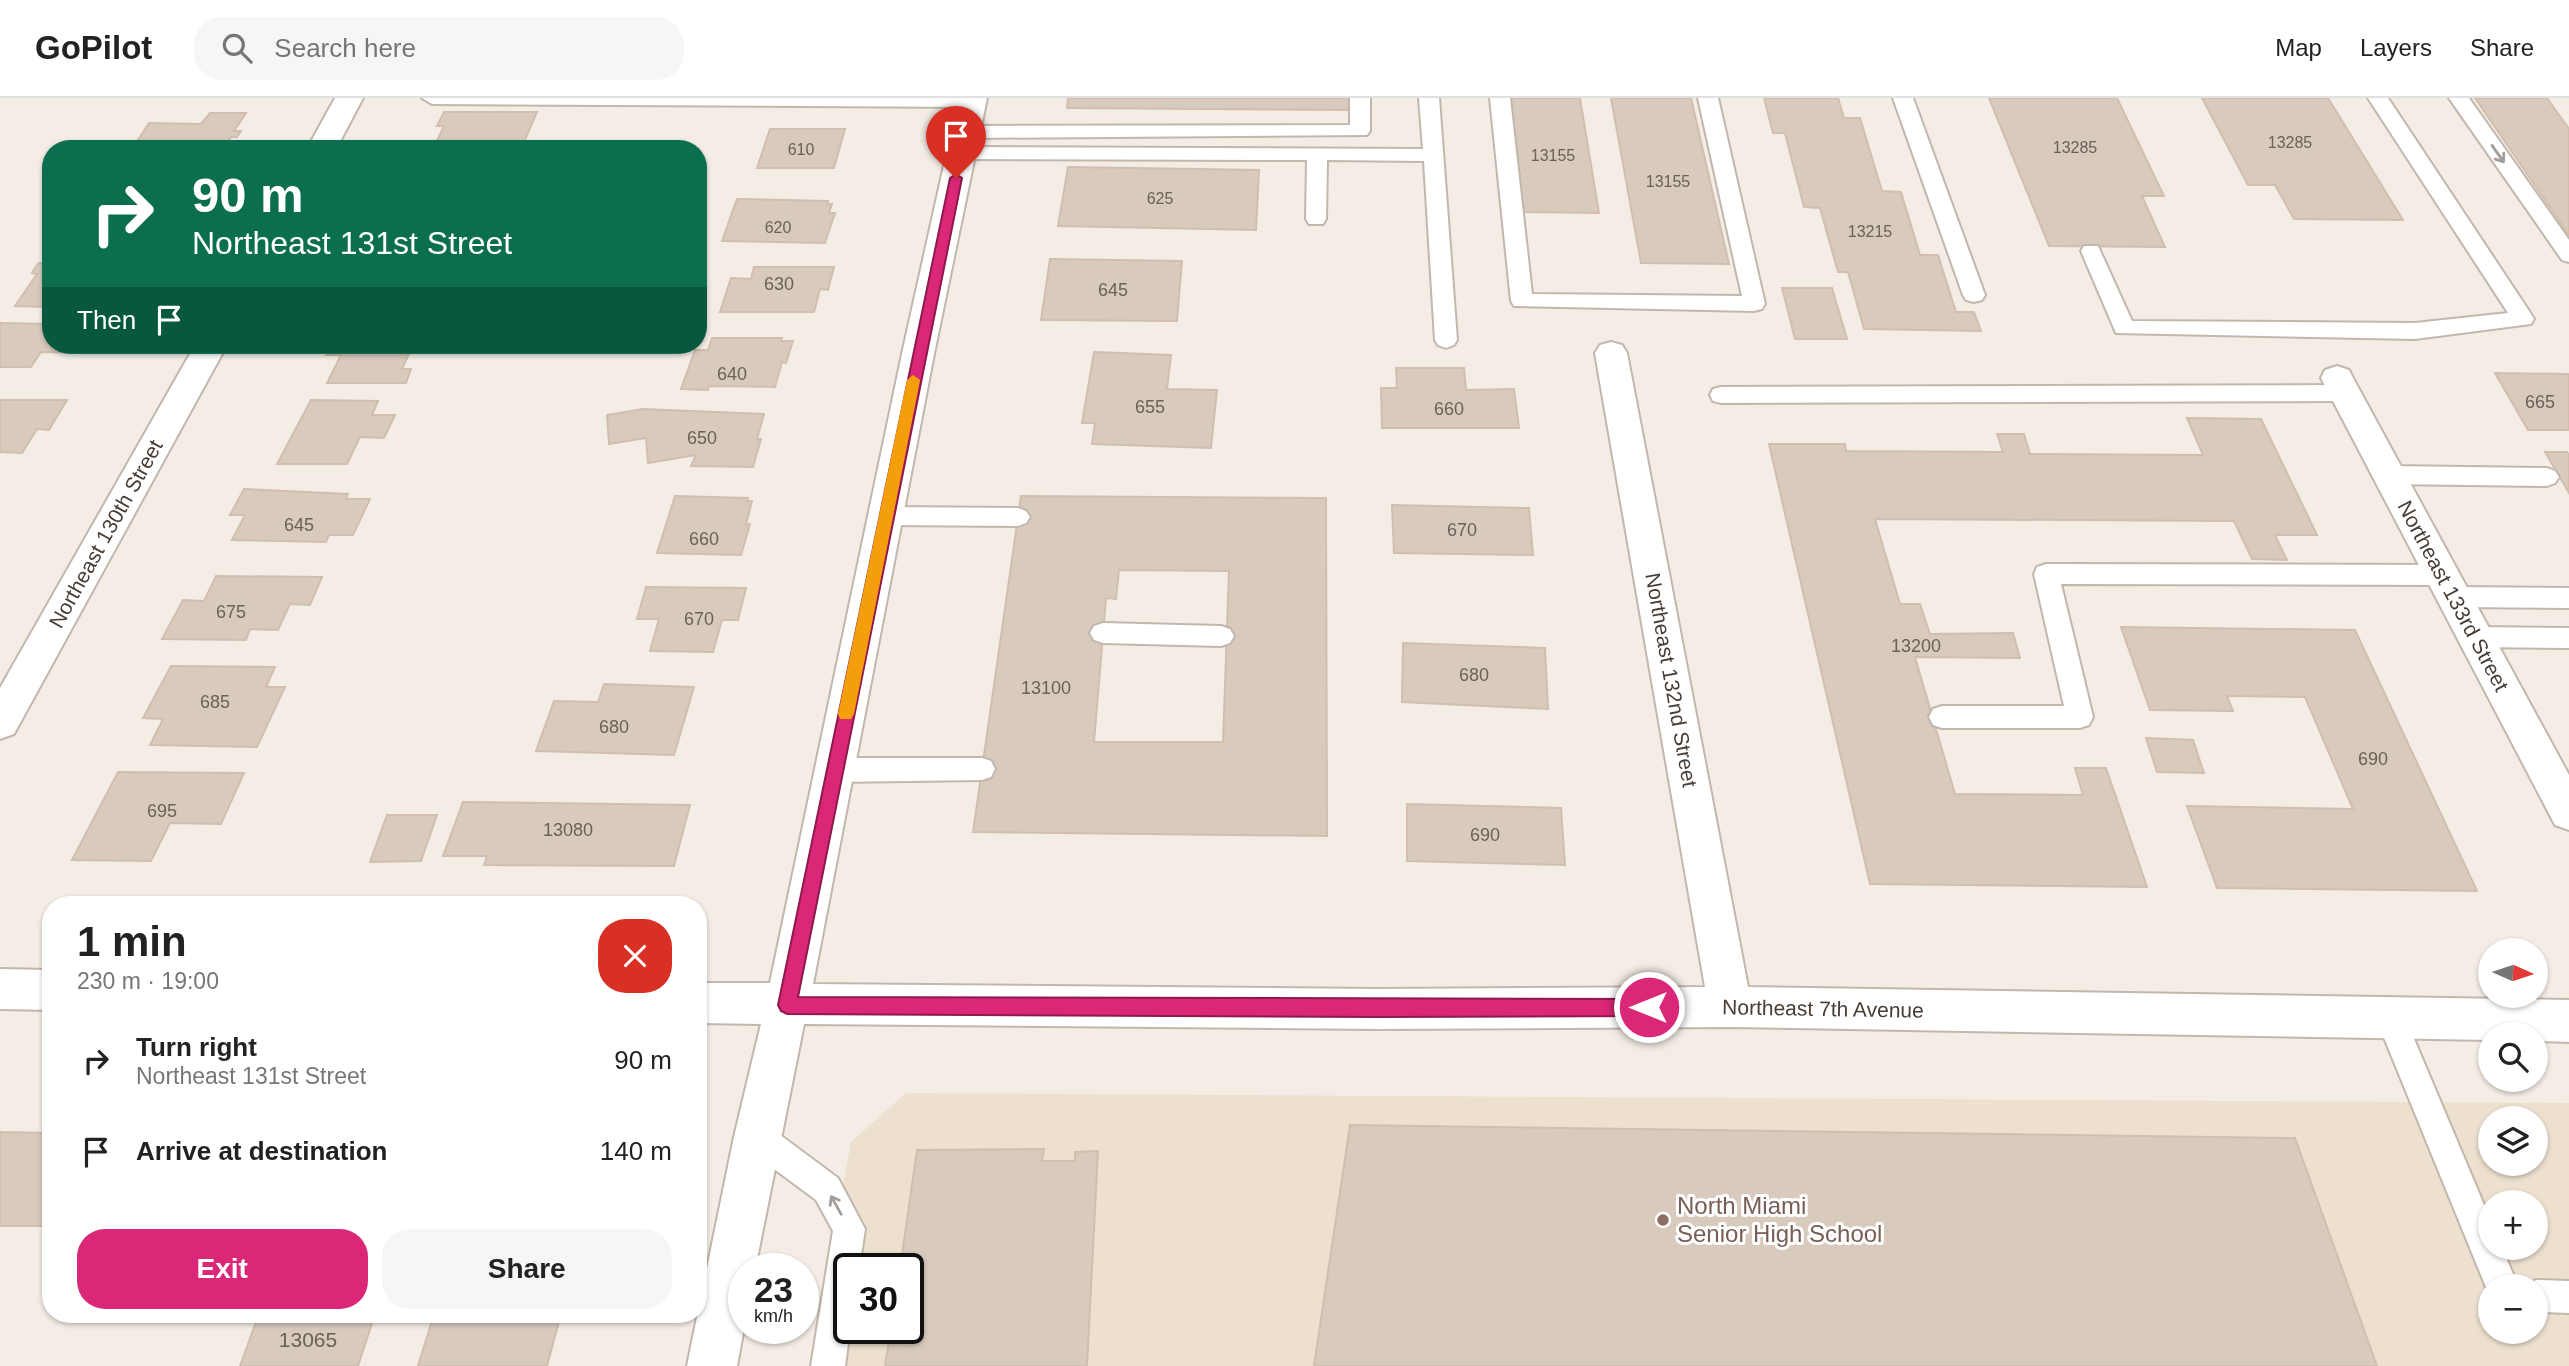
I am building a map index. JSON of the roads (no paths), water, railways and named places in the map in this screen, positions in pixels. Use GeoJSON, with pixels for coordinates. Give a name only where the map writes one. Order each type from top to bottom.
{"type":"FeatureCollection","features":[{"type":"Feature","properties":{"kind":"street"},"geometry":{"type":"LineString","coordinates":[[326,140],[349,98]]}},
{"type":"Feature","properties":{"kind":"street"},"geometry":{"type":"LineString","coordinates":[[712,1366],[968,121]]}},
{"type":"Feature","properties":{"kind":"street","name":"Northeast 132nd Street"},"geometry":{"type":"LineString","coordinates":[[1611,353],[1730,1007]]}},
{"type":"Feature","properties":{"kind":"street","name":"Northeast 130th Street"},"geometry":{"type":"LineString","coordinates":[[0,723],[206,354]]}},
{"type":"Feature","properties":{"kind":"street","name":"Northeast 133rd Street"},"geometry":{"type":"LineString","coordinates":[[2341,386],[2569,813]]}},
{"type":"Feature","properties":{"kind":"street"},"geometry":{"type":"LineString","coordinates":[[0,989],[42,990]]}},
{"type":"Feature","properties":{"kind":"street","name":"Northeast 7th Avenue"},"geometry":{"type":"LineString","coordinates":[[707,1003],[1365,1009],[1730,1007],[2569,1021]]}},
{"type":"Feature","properties":{"kind":"lane"},"geometry":{"type":"LineString","coordinates":[[432,98],[968,121],[1360,131],[1360,98]]}},
{"type":"Feature","properties":{"kind":"lane"},"geometry":{"type":"LineString","coordinates":[[1429,98],[1446,340]]}},
{"type":"Feature","properties":{"kind":"lane"},"geometry":{"type":"LineString","coordinates":[[1500,98],[1522,301],[1754,304],[1707,98]]}},
{"type":"Feature","properties":{"kind":"lane"},"geometry":{"type":"LineString","coordinates":[[1903,98],[1974,295]]}},
{"type":"Feature","properties":{"kind":"lane"},"geometry":{"type":"LineString","coordinates":[[2091,251],[2124,328],[2415,331],[2523,319],[2378,98]]}},
{"type":"Feature","properties":{"kind":"lane"},"geometry":{"type":"LineString","coordinates":[[2459,98],[2569,255]]}},
{"type":"Feature","properties":{"kind":"lane"},"geometry":{"type":"LineString","coordinates":[[968,121],[1317,154],[1433,155]]}},
{"type":"Feature","properties":{"kind":"lane"},"geometry":{"type":"LineString","coordinates":[[1316,219],[1317,154]]}},
{"type":"Feature","properties":{"kind":"lane"},"geometry":{"type":"LineString","coordinates":[[1721,395],[2341,386]]}},
{"type":"Feature","properties":{"kind":"lane"},"geometry":{"type":"LineString","coordinates":[[2389,475],[2547,477]]}},
{"type":"Feature","properties":{"kind":"lane"},"geometry":{"type":"LineString","coordinates":[[886,516],[1018,517]]}},
{"type":"Feature","properties":{"kind":"lane"},"geometry":{"type":"LineString","coordinates":[[1942,717],[2080,717],[2046,574],[2448,586],[2569,598]]}},
{"type":"Feature","properties":{"kind":"lane"},"geometry":{"type":"LineString","coordinates":[[1103,633],[1221,636]]}},
{"type":"Feature","properties":{"kind":"lane"},"geometry":{"type":"LineString","coordinates":[[2475,637],[2569,638]]}},
{"type":"Feature","properties":{"kind":"lane"},"geometry":{"type":"LineString","coordinates":[[835,770],[982,769]]}},
{"type":"Feature","properties":{"kind":"lane"},"geometry":{"type":"LineString","coordinates":[[2391,1018],[2497,1274]]}},
{"type":"Feature","properties":{"kind":"lane"},"geometry":{"type":"LineString","coordinates":[[757,1137],[827,1189],[849,1230],[828,1366]]}},
{"type":"Feature","properties":{"kind":"lane"},"geometry":{"type":"LineString","coordinates":[[2548,1296],[2569,1297]]}},
{"type":"Feature","properties":{"kind":"place","name":"North Miami Senior High School"},"geometry":{"type":"Point","coordinates":[1663,1220]}}]}
